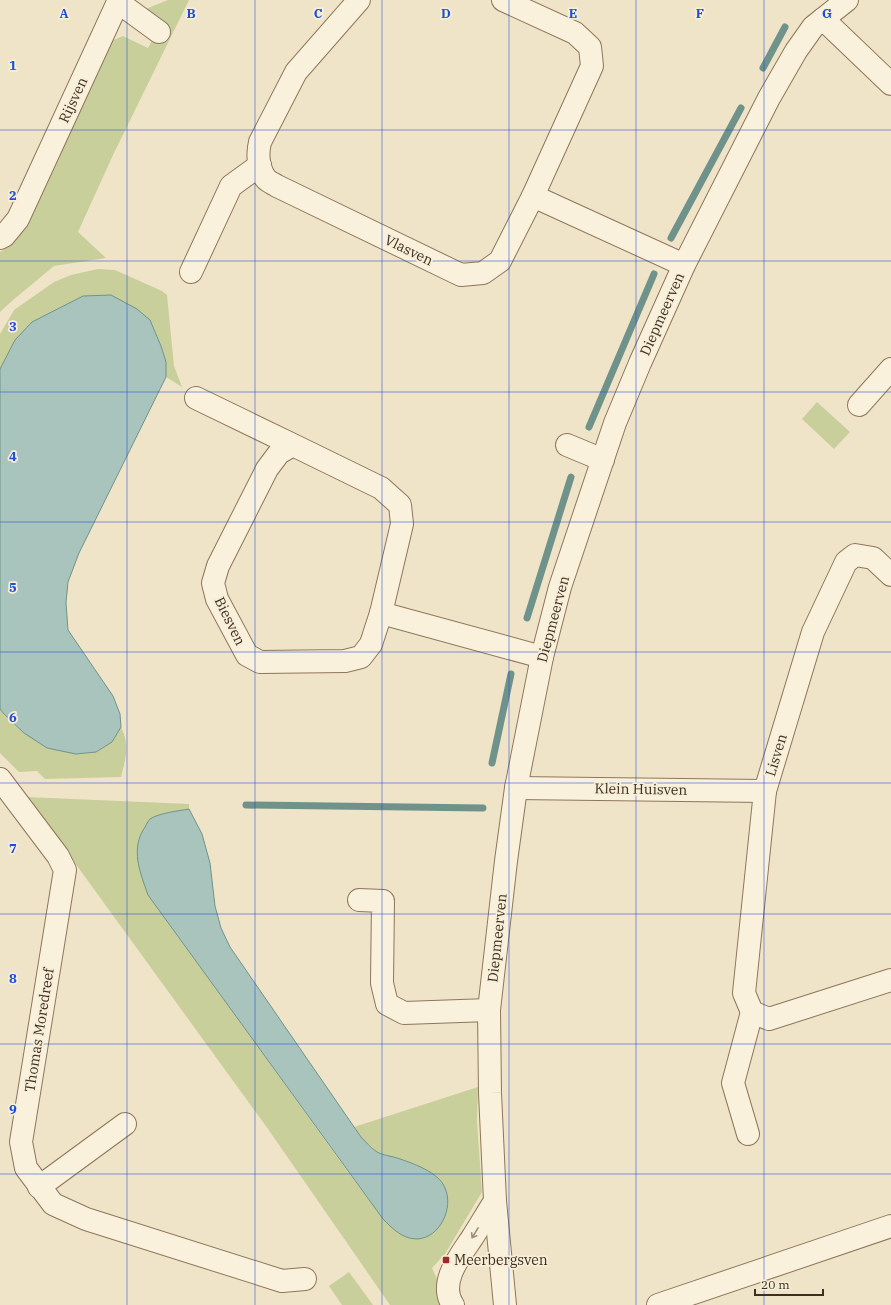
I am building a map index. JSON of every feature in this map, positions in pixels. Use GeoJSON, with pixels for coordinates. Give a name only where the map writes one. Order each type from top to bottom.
{"type":"FeatureCollection","features":[{"type":"Feature","properties":{"kind":"street"},"geometry":{"type":"LineString","coordinates":[[192,272],[231,186],[260,165],[258,154],[260,142],[296,72],[358,0]]}},
{"type":"Feature","properties":{"kind":"street","name":"Vlasven"},"geometry":{"type":"LineString","coordinates":[[260,165],[267,179],[277,186],[461,275],[483,273],[500,261],[533,196],[592,66],[590,48],[575,33],[503,0]]}},
{"type":"Feature","properties":{"kind":"street","name":"Diepmeerven"},"geometry":{"type":"LineString","coordinates":[[505,1305],[495,1201],[490,1093],[489,1010],[516,788],[542,657],[560,588],[615,423],[684,265],[769,98],[796,51],[813,27],[847,0]]}},
{"type":"Feature","properties":{"kind":"street","name":"Rijsven"},"geometry":{"type":"LineString","coordinates":[[0,238],[4,236],[18,219],[118,2],[159,32]]}},
{"type":"Feature","properties":{"kind":"street"},"geometry":{"type":"LineString","coordinates":[[823,18],[891,84]]}},
{"type":"Feature","properties":{"kind":"street"},"geometry":{"type":"LineString","coordinates":[[533,196],[684,265]]}},
{"type":"Feature","properties":{"kind":"street"},"geometry":{"type":"LineString","coordinates":[[860,405],[891,369]]}},
{"type":"Feature","properties":{"kind":"street","name":"Biesven"},"geometry":{"type":"LineString","coordinates":[[196,398],[293,445],[381,488],[400,505],[402,524],[381,613],[372,644],[361,657],[345,661],[260,662],[246,655],[217,599],[213,583],[218,566],[267,469],[279,453],[293,445]]}},
{"type":"Feature","properties":{"kind":"street"},"geometry":{"type":"LineString","coordinates":[[567,445],[603,460]]}},
{"type":"Feature","properties":{"kind":"street","name":"Lisven"},"geometry":{"type":"LineString","coordinates":[[752,1012],[744,994],[765,791],[813,632],[846,562],[855,555],[873,558],[891,575]]}},
{"type":"Feature","properties":{"kind":"street"},"geometry":{"type":"LineString","coordinates":[[381,613],[542,657]]}},
{"type":"Feature","properties":{"kind":"street","name":"Thomas Moredreef"},"geometry":{"type":"LineString","coordinates":[[0,779],[58,856],[65,870],[21,1142],[26,1168],[53,1204],[86,1219],[282,1281],[305,1279]]}},
{"type":"Feature","properties":{"kind":"street","name":"Klein Huisven"},"geometry":{"type":"LineString","coordinates":[[516,788],[765,791]]}},
{"type":"Feature","properties":{"kind":"street"},"geometry":{"type":"LineString","coordinates":[[359,900],[383,901],[382,983],[387,1004],[404,1013],[489,1010]]}},
{"type":"Feature","properties":{"kind":"street"},"geometry":{"type":"LineString","coordinates":[[748,1134],[733,1083],[752,1012],[768,1019],[891,980]]}},
{"type":"Feature","properties":{"kind":"street"},"geometry":{"type":"LineString","coordinates":[[39,1187],[125,1124]]}},
{"type":"Feature","properties":{"kind":"street"},"geometry":{"type":"LineString","coordinates":[[453,1305],[449,1300],[448,1290],[449,1277],[454,1264],[495,1201]]}},
{"type":"Feature","properties":{"kind":"street"},"geometry":{"type":"LineString","coordinates":[[658,1305],[891,1226]]}},
{"type":"Feature","properties":{"kind":"green space"},"geometry":{"type":"Polygon","coordinates":[[[168,0],[189,0],[113,155],[78,232],[106,258],[54,266],[0,312],[0,252],[10,246],[111,41],[123,36],[148,48],[160,26],[143,10],[168,0]]]}},
{"type":"Feature","properties":{"kind":"green space"},"geometry":{"type":"Polygon","coordinates":[[[98,269],[115,270],[162,291],[167,295],[174,366],[182,387],[166,377],[165,361],[159,341],[150,320],[0,369],[0,334],[14,310],[54,282],[71,275],[98,269]]]}},
{"type":"Feature","properties":{"kind":"green space"},"geometry":{"type":"Polygon","coordinates":[[[817,402],[850,432],[834,449],[802,419],[817,402]]]}},
{"type":"Feature","properties":{"kind":"green space"},"geometry":{"type":"Polygon","coordinates":[[[0,709],[4,715],[24,733],[76,754],[96,752],[112,742],[121,727],[126,740],[126,757],[121,777],[45,779],[37,771],[19,772],[0,753],[0,709]]]}},
{"type":"Feature","properties":{"kind":"green space"},"geometry":{"type":"Polygon","coordinates":[[[27,797],[189,804],[189,809],[163,814],[148,895],[348,1172],[383,1219],[399,1234],[417,1165],[377,1152],[361,1137],[354,1127],[478,1087],[477,1122],[482,1192],[445,1254],[432,1268],[438,1281],[443,1305],[390,1305],[268,1129],[27,797]]]}},
{"type":"Feature","properties":{"kind":"green space"},"geometry":{"type":"Polygon","coordinates":[[[349,1272],[373,1305],[342,1305],[329,1286],[349,1272]]]}},
{"type":"Feature","properties":{"kind":"water"},"geometry":{"type":"Polygon","coordinates":[[[111,295],[137,309],[150,320],[166,362],[166,377],[79,553],[68,582],[66,603],[68,630],[113,696],[120,714],[121,727],[112,742],[96,752],[76,754],[47,748],[24,733],[0,709],[0,369],[15,340],[32,322],[83,296],[111,295]]]}},
{"type":"Feature","properties":{"kind":"water"},"geometry":{"type":"Polygon","coordinates":[[[189,809],[202,834],[210,863],[215,906],[221,928],[230,947],[361,1137],[377,1152],[417,1165],[437,1177],[442,1182],[447,1196],[448,1204],[446,1213],[438,1228],[425,1237],[412,1239],[402,1235],[383,1219],[148,895],[138,861],[137,852],[140,835],[150,819],[169,812],[189,809]]]}},
{"type":"Feature","properties":{"kind":"waterway"},"geometry":{"type":"LineString","coordinates":[[763,68],[785,27]]}},
{"type":"Feature","properties":{"kind":"waterway"},"geometry":{"type":"LineString","coordinates":[[671,238],[741,108]]}},
{"type":"Feature","properties":{"kind":"waterway"},"geometry":{"type":"LineString","coordinates":[[589,427],[654,274]]}},
{"type":"Feature","properties":{"kind":"waterway"},"geometry":{"type":"LineString","coordinates":[[527,618],[571,477]]}},
{"type":"Feature","properties":{"kind":"waterway"},"geometry":{"type":"LineString","coordinates":[[492,763],[511,674]]}},
{"type":"Feature","properties":{"kind":"waterway"},"geometry":{"type":"LineString","coordinates":[[246,805],[483,808]]}},
{"type":"Feature","properties":{"kind":"place","name":"Meerbergsven"},"geometry":{"type":"Point","coordinates":[446,1260]}}]}
